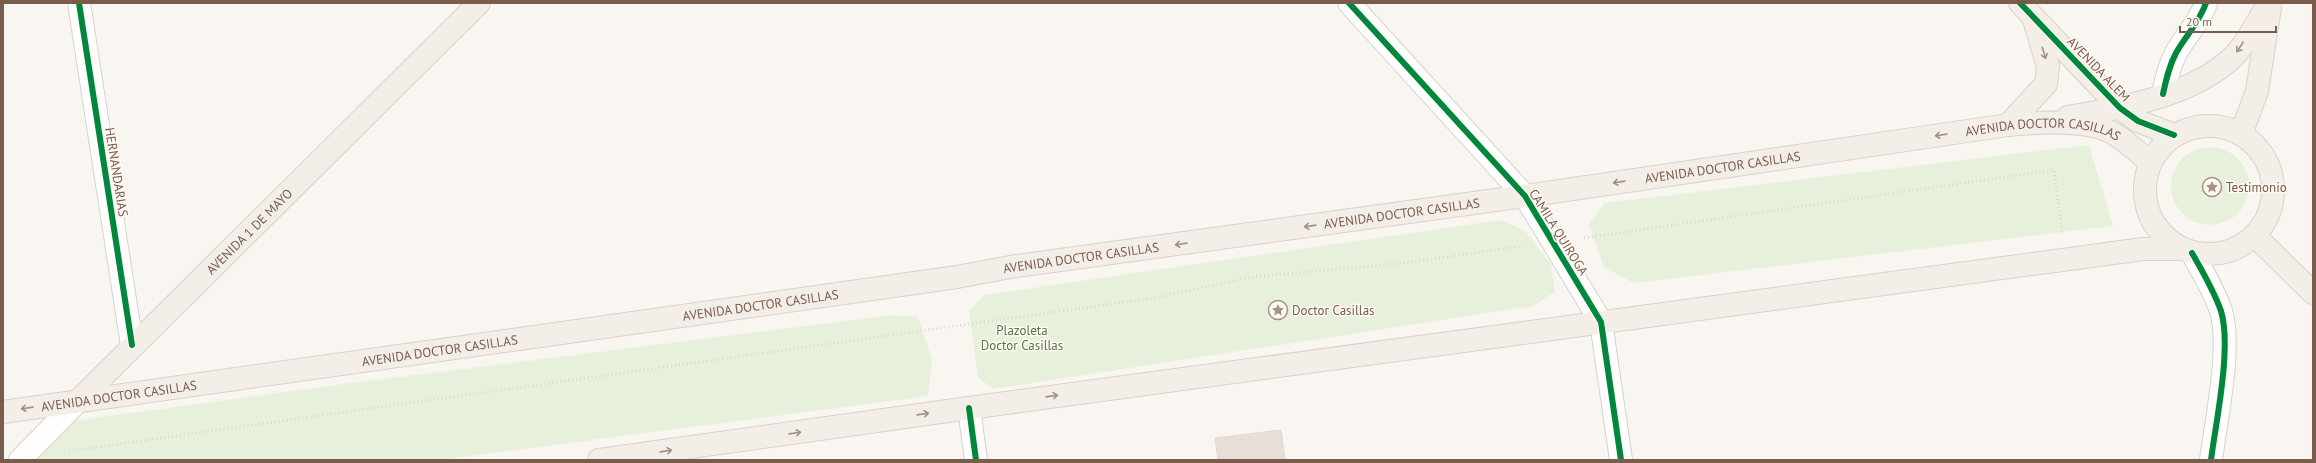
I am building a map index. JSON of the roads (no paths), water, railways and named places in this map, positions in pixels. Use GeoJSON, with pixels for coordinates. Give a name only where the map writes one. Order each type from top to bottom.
{"type":"FeatureCollection","features":[{"type":"Feature","properties":{"kind":"main road","name":"AVENIDA 1 DE MAYO"},"geometry":{"type":"LineString","coordinates":[[78,401],[132,345],[179,302],[479,3]]}},
{"type":"Feature","properties":{"kind":"main road"},"geometry":{"type":"LineString","coordinates":[[2046,121],[2120,108],[2185,88],[2214,73],[2234,56],[2269,3]]}},
{"type":"Feature","properties":{"kind":"main road"},"geometry":{"type":"LineString","coordinates":[[2241,134],[2257,91],[2269,3]]}},
{"type":"Feature","properties":{"kind":"main road"},"geometry":{"type":"LineString","coordinates":[[2008,125],[2046,84],[2048,66],[2026,9]]}},
{"type":"Feature","properties":{"kind":"main road","name":"AVENIDA ALEM"},"geometry":{"type":"LineString","coordinates":[[2026,9],[2120,108],[2138,121],[2174,135]]}},
{"type":"Feature","properties":{"kind":"main road","name":"AVENIDA DOCTOR CASILLAS"},"geometry":{"type":"LineString","coordinates":[[3,412],[941,280],[1010,267],[1525,196],[2008,125],[2046,121],[2100,128],[2116,135],[2150,162]]}},
{"type":"Feature","properties":{"kind":"main road"},"geometry":{"type":"LineString","coordinates":[[600,460],[970,408],[2143,249],[2187,251],[2215,255],[2237,249],[2255,236],[2267,220],[2273,201],[2273,181],[2267,162],[2256,146],[2241,134],[2225,128],[2207,126],[2190,128],[2174,135],[2159,149],[2150,162],[2144,182],[2144,203],[2152,222],[2165,238],[2187,251]]}},
{"type":"Feature","properties":{"kind":"main road"},"geometry":{"type":"LineString","coordinates":[[2255,236],[2310,283]]}},
{"type":"Feature","properties":{"kind":"street","name":"HERNANDARIAS"},"geometry":{"type":"LineString","coordinates":[[79,3],[132,345]]}},
{"type":"Feature","properties":{"kind":"street","name":"CAMILA QUIROGA"},"geometry":{"type":"LineString","coordinates":[[1349,3],[1525,196],[1601,322],[1621,460]]}},
{"type":"Feature","properties":{"kind":"street"},"geometry":{"type":"LineString","coordinates":[[2163,94],[2169,69],[2176,53],[2201,19],[2206,3]]}},
{"type":"Feature","properties":{"kind":"street"},"geometry":{"type":"LineString","coordinates":[[2187,251],[2218,306],[2223,329],[2225,353],[2211,460]]}},
{"type":"Feature","properties":{"kind":"street","name":"AVENIDA 1 DE MAYO"},"geometry":{"type":"LineString","coordinates":[[21,459],[78,401]]}},
{"type":"Feature","properties":{"kind":"street"},"geometry":{"type":"LineString","coordinates":[[970,408],[976,460]]}},
{"type":"Feature","properties":{"kind":"place","name":"Testimonio"},"geometry":{"type":"Point","coordinates":[2212,187]}},
{"type":"Feature","properties":{"kind":"place","name":"Doctor Casillas"},"geometry":{"type":"Point","coordinates":[1278,310]}},
{"type":"Feature","properties":{"kind":"park label","name":"Plazoleta Doctor Casillas"},"geometry":{"type":"Point","coordinates":[1022,338]}}]}
